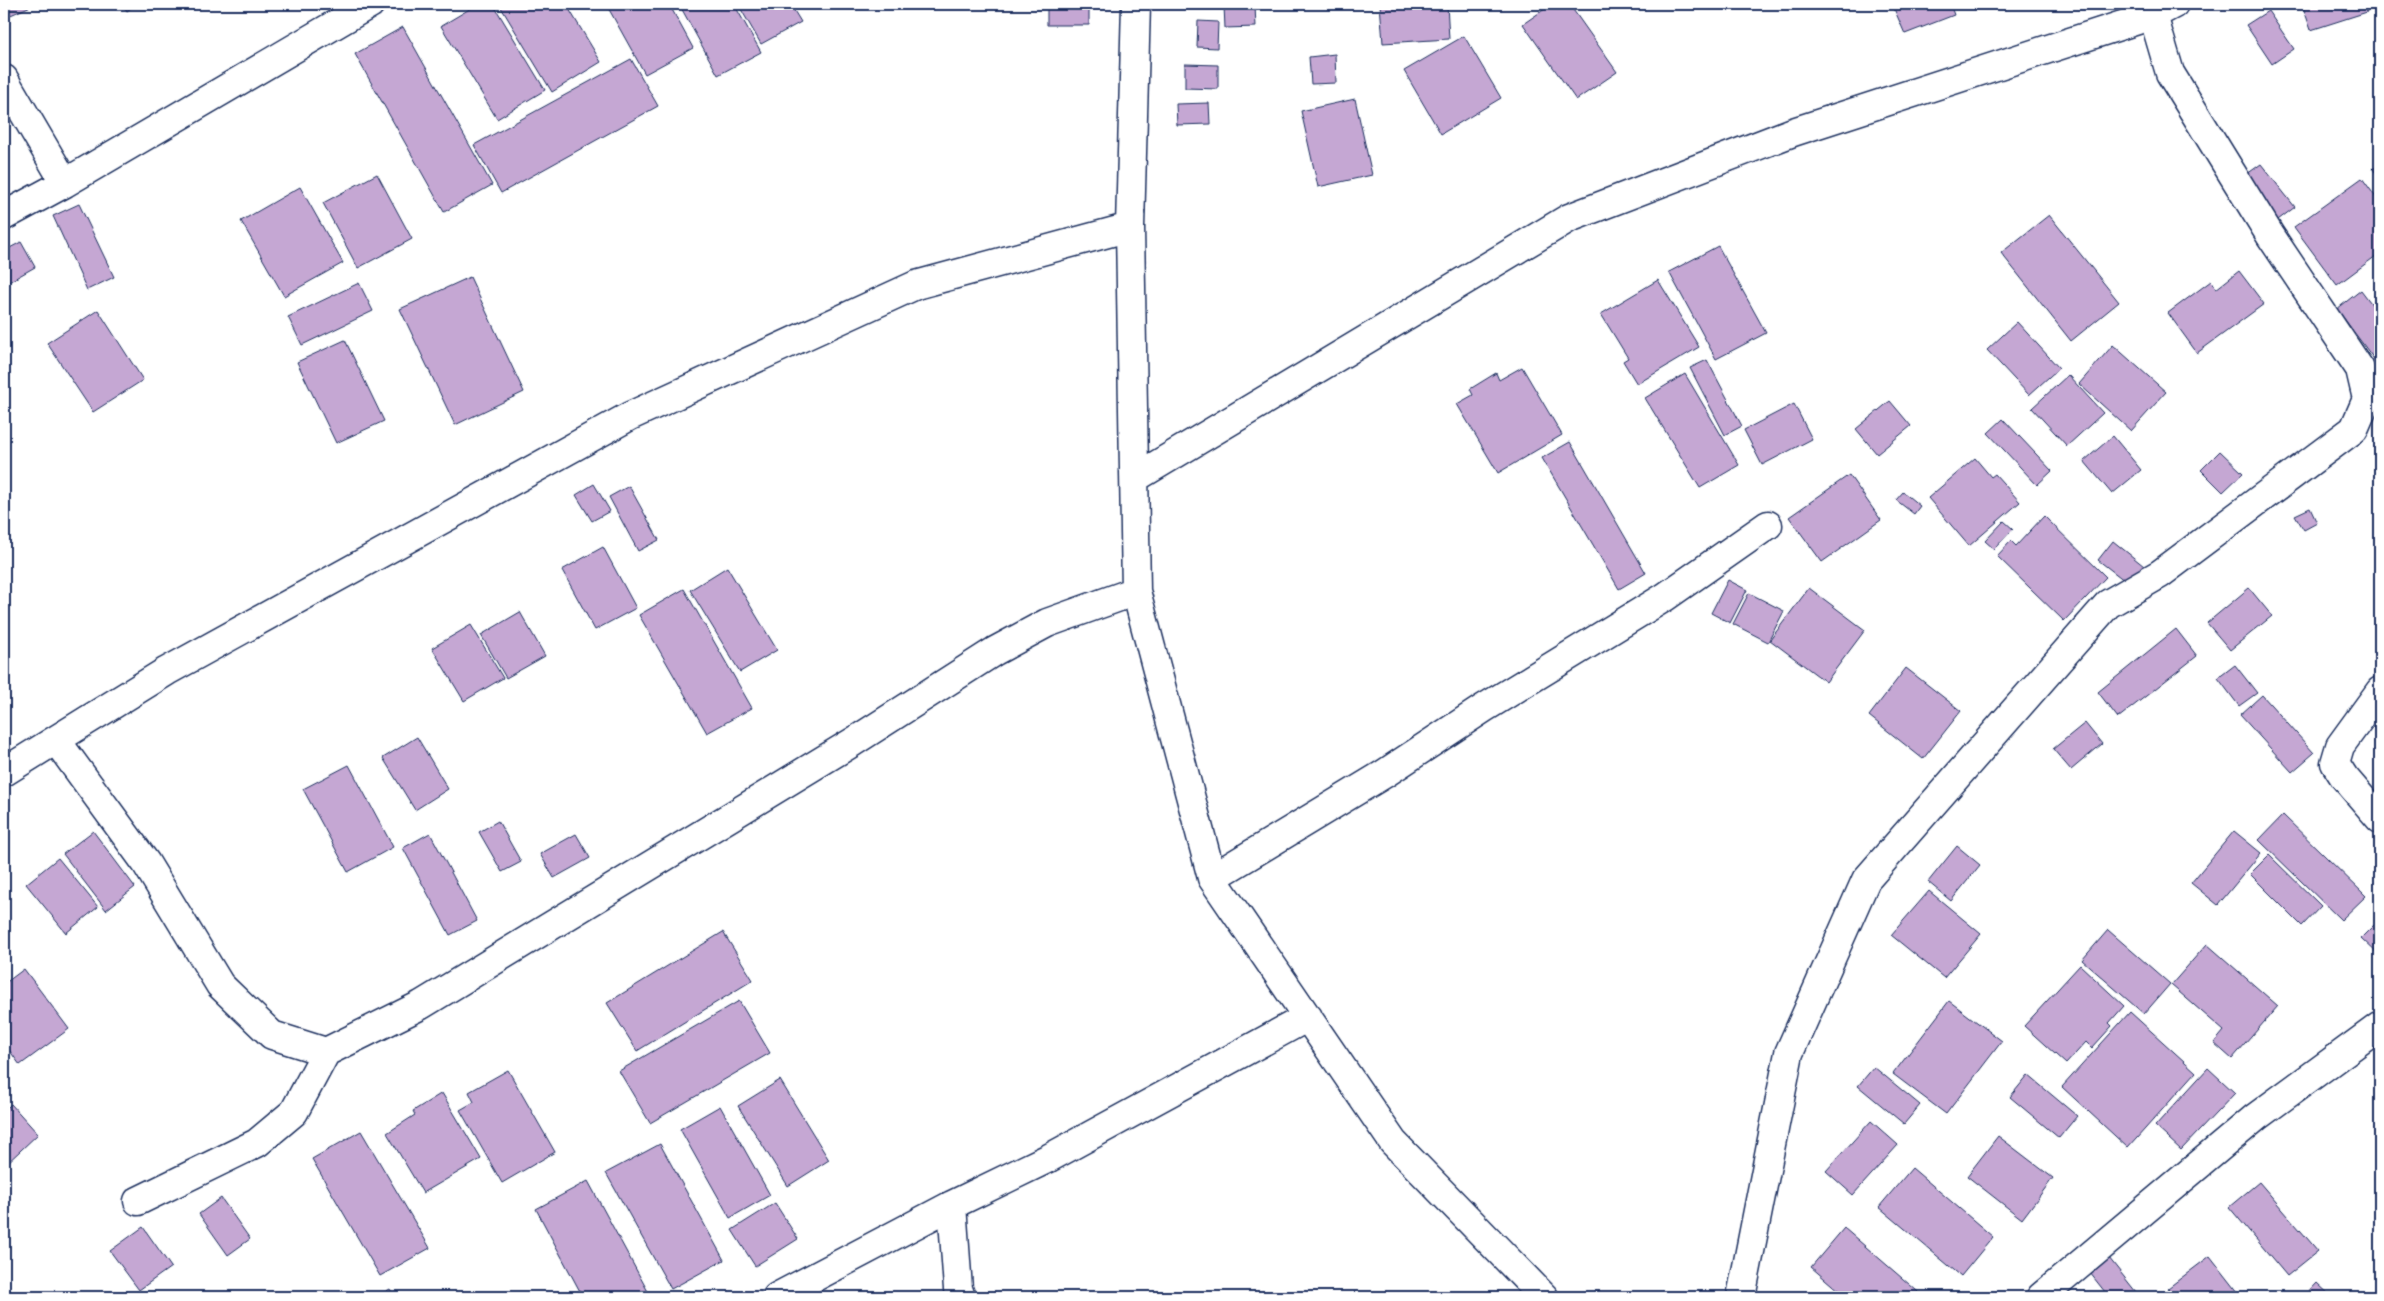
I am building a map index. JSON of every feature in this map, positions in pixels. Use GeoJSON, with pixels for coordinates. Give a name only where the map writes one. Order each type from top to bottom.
{"type":"FeatureCollection","features":[{"type":"Feature","properties":{"kind":"street"},"geometry":{"type":"LineString","coordinates":[[4,216],[65,183],[370,4]]}},
{"type":"Feature","properties":{"kind":"street"},"geometry":{"type":"LineString","coordinates":[[1136,4],[1130,227],[1136,591],[1212,878],[1393,1142],[1544,1297]]}},
{"type":"Feature","properties":{"kind":"street"},"geometry":{"type":"LineString","coordinates":[[1135,478],[1569,218],[1792,132],[2163,9],[2170,73],[2270,235],[2360,369],[2367,399],[2354,430]]}},
{"type":"Feature","properties":{"kind":"street"},"geometry":{"type":"LineString","coordinates":[[4,79],[65,183]]}},
{"type":"Feature","properties":{"kind":"street"},"geometry":{"type":"LineString","coordinates":[[4,772],[167,671],[630,416],[916,284],[1130,227]]}},
{"type":"Feature","properties":{"kind":"street"},"geometry":{"type":"LineString","coordinates":[[1741,1297],[1790,1053],[1866,880],[2108,604],[2160,574],[2354,430],[2380,424]]}},
{"type":"Feature","properties":{"kind":"street"},"geometry":{"type":"LineString","coordinates":[[1212,878],[1384,774],[1484,708],[1665,597],[1768,526]]}},
{"type":"Feature","properties":{"kind":"street"},"geometry":{"type":"LineString","coordinates":[[138,1201],[257,1143],[294,1112],[326,1052],[438,996],[853,742],[995,651],[1047,623],[1136,591]]}},
{"type":"Feature","properties":{"kind":"street"},"geometry":{"type":"LineString","coordinates":[[2380,691],[2340,746],[2336,763],[2344,778],[2380,819]]}},
{"type":"Feature","properties":{"kind":"street"},"geometry":{"type":"LineString","coordinates":[[56,740],[146,863],[220,985],[272,1035],[326,1052]]}},
{"type":"Feature","properties":{"kind":"street"},"geometry":{"type":"LineString","coordinates":[[777,1297],[952,1205],[1049,1158],[1308,1017]]}},
{"type":"Feature","properties":{"kind":"street"},"geometry":{"type":"LineString","coordinates":[[2041,1297],[2256,1117],[2380,1026]]}},
{"type":"Feature","properties":{"kind":"street"},"geometry":{"type":"LineString","coordinates":[[952,1205],[958,1289],[962,1297]]}},
{"type":"Feature","properties":{"kind":"building"},"geometry":{"type":"Polygon","coordinates":[[[4,4],[32,4],[33,5],[4,18],[4,4]]]}},
{"type":"Feature","properties":{"kind":"building"},"geometry":{"type":"Polygon","coordinates":[[[122,4],[136,4],[127,11],[122,4]]]}},
{"type":"Feature","properties":{"kind":"building"},"geometry":{"type":"Polygon","coordinates":[[[478,4],[493,4],[545,90],[497,119],[441,26],[478,4]]]}},
{"type":"Feature","properties":{"kind":"building"},"geometry":{"type":"Polygon","coordinates":[[[499,4],[566,4],[601,62],[552,92],[499,4]]]}},
{"type":"Feature","properties":{"kind":"building"},"geometry":{"type":"Polygon","coordinates":[[[606,4],[669,4],[693,48],[645,74],[606,4]]]}},
{"type":"Feature","properties":{"kind":"building"},"geometry":{"type":"Polygon","coordinates":[[[679,4],[734,4],[761,52],[718,75],[679,4]]]}},
{"type":"Feature","properties":{"kind":"building"},"geometry":{"type":"Polygon","coordinates":[[[738,4],[790,4],[801,22],[761,44],[738,4]]]}},
{"type":"Feature","properties":{"kind":"building"},"geometry":{"type":"Polygon","coordinates":[[[1047,4],[1089,4],[1089,25],[1047,25],[1047,4]]]}},
{"type":"Feature","properties":{"kind":"building"},"geometry":{"type":"Polygon","coordinates":[[[1380,4],[1447,4],[1449,39],[1383,43],[1380,4]]]}},
{"type":"Feature","properties":{"kind":"building"},"geometry":{"type":"Polygon","coordinates":[[[1552,4],[1569,4],[1617,72],[1576,100],[1523,24],[1552,4]]]}},
{"type":"Feature","properties":{"kind":"building"},"geometry":{"type":"Polygon","coordinates":[[[1892,4],[1950,4],[1954,15],[1905,34],[1892,4]]]}},
{"type":"Feature","properties":{"kind":"building"},"geometry":{"type":"Polygon","coordinates":[[[2302,4],[2364,4],[2367,12],[2311,30],[2302,4]]]}},
{"type":"Feature","properties":{"kind":"building"},"geometry":{"type":"Polygon","coordinates":[[[1224,6],[1255,6],[1256,27],[1225,28],[1224,6]]]}},
{"type":"Feature","properties":{"kind":"building"},"geometry":{"type":"Polygon","coordinates":[[[2268,11],[2294,49],[2272,64],[2246,25],[2268,11]]]}},
{"type":"Feature","properties":{"kind":"building"},"geometry":{"type":"Polygon","coordinates":[[[1198,21],[1218,22],[1217,48],[1197,47],[1198,21]]]}},
{"type":"Feature","properties":{"kind":"building"},"geometry":{"type":"Polygon","coordinates":[[[403,27],[492,185],[444,212],[355,54],[403,27]]]}},
{"type":"Feature","properties":{"kind":"building"},"geometry":{"type":"Polygon","coordinates":[[[1464,36],[1501,98],[1441,134],[1404,71],[1464,36]]]}},
{"type":"Feature","properties":{"kind":"building"},"geometry":{"type":"Polygon","coordinates":[[[1335,54],[1336,83],[1311,84],[1309,57],[1335,54]]]}},
{"type":"Feature","properties":{"kind":"building"},"geometry":{"type":"Polygon","coordinates":[[[631,59],[658,106],[501,193],[474,145],[631,59]]]}},
{"type":"Feature","properties":{"kind":"building"},"geometry":{"type":"Polygon","coordinates":[[[1185,64],[1218,65],[1218,89],[1185,88],[1185,64]]]}},
{"type":"Feature","properties":{"kind":"building"},"geometry":{"type":"Polygon","coordinates":[[[1355,99],[1372,175],[1318,187],[1301,111],[1355,99]]]}},
{"type":"Feature","properties":{"kind":"building"},"geometry":{"type":"Polygon","coordinates":[[[1209,103],[1210,124],[1177,125],[1176,104],[1209,103]]]}},
{"type":"Feature","properties":{"kind":"building"},"geometry":{"type":"Polygon","coordinates":[[[2261,164],[2295,207],[2274,223],[2240,179],[2261,164]]]}},
{"type":"Feature","properties":{"kind":"building"},"geometry":{"type":"Polygon","coordinates":[[[2380,164],[2380,179],[2373,169],[2380,164]]]}},
{"type":"Feature","properties":{"kind":"building"},"geometry":{"type":"Polygon","coordinates":[[[377,174],[412,239],[358,268],[323,203],[377,174]]]}},
{"type":"Feature","properties":{"kind":"building"},"geometry":{"type":"Polygon","coordinates":[[[2362,178],[2380,203],[2380,253],[2337,285],[2294,227],[2362,178]]]}},
{"type":"Feature","properties":{"kind":"building"},"geometry":{"type":"Polygon","coordinates":[[[300,187],[343,263],[284,296],[241,221],[300,187]]]}},
{"type":"Feature","properties":{"kind":"building"},"geometry":{"type":"Polygon","coordinates":[[[79,204],[114,277],[87,290],[53,216],[79,204]]]}},
{"type":"Feature","properties":{"kind":"building"},"geometry":{"type":"Polygon","coordinates":[[[2049,215],[2119,302],[2071,341],[2001,253],[2049,215]]]}},
{"type":"Feature","properties":{"kind":"building"},"geometry":{"type":"Polygon","coordinates":[[[21,242],[35,267],[5,284],[4,251],[21,242]]]}},
{"type":"Feature","properties":{"kind":"building"},"geometry":{"type":"Polygon","coordinates":[[[1718,246],[1766,333],[1716,359],[1669,272],[1718,246]]]}},
{"type":"Feature","properties":{"kind":"building"},"geometry":{"type":"Polygon","coordinates":[[[2239,271],[2264,304],[2197,353],[2168,313],[2211,281],[2216,289],[2239,271]]]}},
{"type":"Feature","properties":{"kind":"building"},"geometry":{"type":"Polygon","coordinates":[[[470,277],[524,392],[455,425],[400,309],[470,277]]]}},
{"type":"Feature","properties":{"kind":"building"},"geometry":{"type":"Polygon","coordinates":[[[1658,280],[1699,347],[1637,384],[1623,361],[1628,358],[1601,314],[1658,280]]]}},
{"type":"Feature","properties":{"kind":"building"},"geometry":{"type":"Polygon","coordinates":[[[359,283],[373,311],[302,345],[288,317],[359,283]]]}},
{"type":"Feature","properties":{"kind":"building"},"geometry":{"type":"Polygon","coordinates":[[[2361,290],[2380,315],[2380,354],[2374,359],[2337,309],[2361,290]]]}},
{"type":"Feature","properties":{"kind":"building"},"geometry":{"type":"Polygon","coordinates":[[[98,310],[143,380],[93,412],[47,343],[98,310]]]}},
{"type":"Feature","properties":{"kind":"building"},"geometry":{"type":"Polygon","coordinates":[[[2017,322],[2059,368],[2029,395],[1987,350],[2017,322]]]}},
{"type":"Feature","properties":{"kind":"building"},"geometry":{"type":"Polygon","coordinates":[[[345,340],[384,421],[336,443],[297,362],[345,340]]]}},
{"type":"Feature","properties":{"kind":"building"},"geometry":{"type":"Polygon","coordinates":[[[2113,345],[2166,392],[2131,431],[2079,384],[2113,345]]]}},
{"type":"Feature","properties":{"kind":"building"},"geometry":{"type":"Polygon","coordinates":[[[1707,360],[1742,426],[1725,435],[1690,368],[1707,360]]]}},
{"type":"Feature","properties":{"kind":"building"},"geometry":{"type":"Polygon","coordinates":[[[1522,367],[1562,435],[1498,473],[1457,404],[1473,395],[1470,389],[1496,373],[1499,380],[1522,367]]]}},
{"type":"Feature","properties":{"kind":"building"},"geometry":{"type":"Polygon","coordinates":[[[1685,374],[1739,465],[1700,488],[1645,398],[1685,374]]]}},
{"type":"Feature","properties":{"kind":"building"},"geometry":{"type":"Polygon","coordinates":[[[2068,375],[2103,413],[2067,446],[2032,408],[2068,375]]]}},
{"type":"Feature","properties":{"kind":"building"},"geometry":{"type":"Polygon","coordinates":[[[1890,401],[1911,426],[1877,454],[1856,429],[1890,401]]]}},
{"type":"Feature","properties":{"kind":"building"},"geometry":{"type":"Polygon","coordinates":[[[1794,404],[1812,439],[1762,465],[1744,430],[1794,404]]]}},
{"type":"Feature","properties":{"kind":"building"},"geometry":{"type":"Polygon","coordinates":[[[2003,419],[2052,471],[2037,485],[1988,433],[2003,419]]]}},
{"type":"Feature","properties":{"kind":"building"},"geometry":{"type":"Polygon","coordinates":[[[2113,436],[2141,470],[2112,494],[2084,461],[2113,436]]]}},
{"type":"Feature","properties":{"kind":"building"},"geometry":{"type":"Polygon","coordinates":[[[1570,442],[1646,573],[1619,589],[1542,458],[1570,442]]]}},
{"type":"Feature","properties":{"kind":"building"},"geometry":{"type":"Polygon","coordinates":[[[2220,451],[2243,473],[2223,492],[2201,470],[2220,451]]]}},
{"type":"Feature","properties":{"kind":"building"},"geometry":{"type":"Polygon","coordinates":[[[1975,458],[1991,477],[1995,474],[2020,502],[1969,546],[1928,498],[1975,458]]]}},
{"type":"Feature","properties":{"kind":"building"},"geometry":{"type":"Polygon","coordinates":[[[1849,475],[1881,520],[1822,562],[1789,517],[1849,475]]]}},
{"type":"Feature","properties":{"kind":"building"},"geometry":{"type":"Polygon","coordinates":[[[594,484],[610,511],[592,521],[576,495],[594,484]]]}},
{"type":"Feature","properties":{"kind":"building"},"geometry":{"type":"Polygon","coordinates":[[[629,486],[659,540],[638,551],[609,497],[629,486]]]}},
{"type":"Feature","properties":{"kind":"building"},"geometry":{"type":"Polygon","coordinates":[[[1903,492],[1920,506],[1914,514],[1896,500],[1903,492]]]}},
{"type":"Feature","properties":{"kind":"building"},"geometry":{"type":"Polygon","coordinates":[[[2310,508],[2317,523],[2304,530],[2295,515],[2310,508]]]}},
{"type":"Feature","properties":{"kind":"building"},"geometry":{"type":"Polygon","coordinates":[[[2044,516],[2106,577],[2064,621],[1997,556],[2011,541],[2016,546],[2044,516]]]}},
{"type":"Feature","properties":{"kind":"building"},"geometry":{"type":"Polygon","coordinates":[[[2004,521],[2013,529],[1994,549],[1985,541],[2004,521]]]}},
{"type":"Feature","properties":{"kind":"building"},"geometry":{"type":"Polygon","coordinates":[[[2113,541],[2144,566],[2129,584],[2098,560],[2113,541]]]}},
{"type":"Feature","properties":{"kind":"building"},"geometry":{"type":"Polygon","coordinates":[[[603,547],[636,608],[595,630],[562,570],[603,547]]]}},
{"type":"Feature","properties":{"kind":"building"},"geometry":{"type":"Polygon","coordinates":[[[727,567],[777,650],[740,672],[690,590],[727,567]]]}},
{"type":"Feature","properties":{"kind":"building"},"geometry":{"type":"Polygon","coordinates":[[[1728,580],[1747,590],[1730,623],[1711,613],[1728,580]]]}},
{"type":"Feature","properties":{"kind":"building"},"geometry":{"type":"Polygon","coordinates":[[[1809,588],[1865,630],[1826,682],[1770,640],[1809,588]]]}},
{"type":"Feature","properties":{"kind":"building"},"geometry":{"type":"Polygon","coordinates":[[[2249,588],[2272,616],[2230,650],[2207,623],[2249,588]]]}},
{"type":"Feature","properties":{"kind":"building"},"geometry":{"type":"Polygon","coordinates":[[[684,589],[752,708],[707,733],[639,615],[684,589]]]}},
{"type":"Feature","properties":{"kind":"building"},"geometry":{"type":"Polygon","coordinates":[[[1749,593],[1784,611],[1768,642],[1733,624],[1749,593]]]}},
{"type":"Feature","properties":{"kind":"building"},"geometry":{"type":"Polygon","coordinates":[[[520,612],[545,656],[506,678],[481,635],[520,612]]]}},
{"type":"Feature","properties":{"kind":"building"},"geometry":{"type":"Polygon","coordinates":[[[471,625],[503,678],[464,701],[432,648],[471,625]]]}},
{"type":"Feature","properties":{"kind":"building"},"geometry":{"type":"Polygon","coordinates":[[[2176,629],[2197,656],[2118,718],[2098,692],[2176,629]]]}},
{"type":"Feature","properties":{"kind":"building"},"geometry":{"type":"Polygon","coordinates":[[[2235,665],[2257,693],[2239,706],[2218,678],[2235,665]]]}},
{"type":"Feature","properties":{"kind":"building"},"geometry":{"type":"Polygon","coordinates":[[[1906,668],[1961,711],[1923,759],[1869,716],[1906,668]]]}},
{"type":"Feature","properties":{"kind":"building"},"geometry":{"type":"Polygon","coordinates":[[[2262,695],[2314,753],[2292,772],[2240,715],[2262,695]]]}},
{"type":"Feature","properties":{"kind":"building"},"geometry":{"type":"Polygon","coordinates":[[[2085,723],[2102,744],[2071,770],[2053,749],[2085,723]]]}},
{"type":"Feature","properties":{"kind":"building"},"geometry":{"type":"Polygon","coordinates":[[[417,737],[448,789],[415,810],[383,758],[417,737]]]}},
{"type":"Feature","properties":{"kind":"building"},"geometry":{"type":"Polygon","coordinates":[[[349,765],[393,847],[348,872],[303,789],[349,765]]]}},
{"type":"Feature","properties":{"kind":"building"},"geometry":{"type":"Polygon","coordinates":[[[2283,815],[2366,896],[2341,920],[2259,840],[2283,815]]]}},
{"type":"Feature","properties":{"kind":"building"},"geometry":{"type":"Polygon","coordinates":[[[498,821],[521,862],[502,872],[479,832],[498,821]]]}},
{"type":"Feature","properties":{"kind":"building"},"geometry":{"type":"Polygon","coordinates":[[[93,831],[135,887],[106,910],[63,854],[93,831]]]}},
{"type":"Feature","properties":{"kind":"building"},"geometry":{"type":"Polygon","coordinates":[[[2234,831],[2261,853],[2218,905],[2191,883],[2234,831]]]}},
{"type":"Feature","properties":{"kind":"building"},"geometry":{"type":"Polygon","coordinates":[[[430,833],[477,921],[450,935],[403,848],[430,833]]]}},
{"type":"Feature","properties":{"kind":"building"},"geometry":{"type":"Polygon","coordinates":[[[576,834],[590,858],[554,878],[540,854],[576,834]]]}},
{"type":"Feature","properties":{"kind":"building"},"geometry":{"type":"Polygon","coordinates":[[[1957,846],[1980,865],[1951,901],[1928,882],[1957,846]]]}},
{"type":"Feature","properties":{"kind":"building"},"geometry":{"type":"Polygon","coordinates":[[[2269,855],[2321,906],[2302,926],[2250,874],[2269,855]]]}},
{"type":"Feature","properties":{"kind":"building"},"geometry":{"type":"Polygon","coordinates":[[[58,858],[98,907],[66,933],[26,884],[58,858]]]}},
{"type":"Feature","properties":{"kind":"building"},"geometry":{"type":"Polygon","coordinates":[[[1929,891],[1981,934],[1944,978],[1891,935],[1929,891]]]}},
{"type":"Feature","properties":{"kind":"building"},"geometry":{"type":"Polygon","coordinates":[[[2374,925],[2380,932],[2380,956],[2361,938],[2374,925]]]}},
{"type":"Feature","properties":{"kind":"building"},"geometry":{"type":"Polygon","coordinates":[[[2108,930],[2170,984],[2144,1014],[2082,960],[2108,930]]]}},
{"type":"Feature","properties":{"kind":"building"},"geometry":{"type":"Polygon","coordinates":[[[723,932],[753,980],[637,1051],[607,1003],[723,932]]]}},
{"type":"Feature","properties":{"kind":"building"},"geometry":{"type":"Polygon","coordinates":[[[2207,944],[2278,1006],[2232,1059],[2214,1043],[2224,1031],[2171,985],[2207,944]]]}},
{"type":"Feature","properties":{"kind":"building"},"geometry":{"type":"Polygon","coordinates":[[[2080,965],[2124,1006],[2109,1023],[2112,1026],[2092,1048],[2086,1042],[2066,1064],[2024,1026],[2080,965]]]}},
{"type":"Feature","properties":{"kind":"building"},"geometry":{"type":"Polygon","coordinates":[[[24,969],[69,1029],[20,1065],[4,1043],[4,984],[24,969]]]}},
{"type":"Feature","properties":{"kind":"building"},"geometry":{"type":"Polygon","coordinates":[[[739,1001],[770,1053],[650,1123],[619,1071],[739,1001]]]}},
{"type":"Feature","properties":{"kind":"building"},"geometry":{"type":"Polygon","coordinates":[[[1949,1001],[2002,1041],[1946,1114],[1893,1074],[1949,1001]]]}},
{"type":"Feature","properties":{"kind":"building"},"geometry":{"type":"Polygon","coordinates":[[[2130,1012],[2196,1072],[2128,1148],[2062,1087],[2130,1012]]]}},
{"type":"Feature","properties":{"kind":"building"},"geometry":{"type":"Polygon","coordinates":[[[1874,1067],[1920,1105],[1904,1124],[1858,1086],[1874,1067]]]}},
{"type":"Feature","properties":{"kind":"building"},"geometry":{"type":"Polygon","coordinates":[[[2208,1068],[2235,1093],[2181,1150],[2155,1126],[2208,1068]]]}},
{"type":"Feature","properties":{"kind":"building"},"geometry":{"type":"Polygon","coordinates":[[[508,1070],[555,1152],[502,1183],[460,1110],[474,1102],[469,1092],[508,1070]]]}},
{"type":"Feature","properties":{"kind":"building"},"geometry":{"type":"Polygon","coordinates":[[[2028,1075],[2077,1116],[2059,1138],[2010,1097],[2028,1075]]]}},
{"type":"Feature","properties":{"kind":"building"},"geometry":{"type":"Polygon","coordinates":[[[780,1080],[829,1160],[788,1186],[738,1106],[780,1080]]]}},
{"type":"Feature","properties":{"kind":"building"},"geometry":{"type":"Polygon","coordinates":[[[442,1093],[481,1159],[423,1193],[387,1133],[415,1115],[413,1111],[442,1093]]]}},
{"type":"Feature","properties":{"kind":"building"},"geometry":{"type":"Polygon","coordinates":[[[11,1104],[38,1134],[4,1166],[4,1111],[11,1104]]]}},
{"type":"Feature","properties":{"kind":"building"},"geometry":{"type":"Polygon","coordinates":[[[720,1106],[770,1195],[730,1218],[680,1129],[720,1106]]]}},
{"type":"Feature","properties":{"kind":"building"},"geometry":{"type":"Polygon","coordinates":[[[1871,1121],[1898,1145],[1853,1195],[1826,1171],[1871,1121]]]}},
{"type":"Feature","properties":{"kind":"building"},"geometry":{"type":"Polygon","coordinates":[[[361,1131],[430,1248],[380,1276],[312,1159],[361,1131]]]}},
{"type":"Feature","properties":{"kind":"building"},"geometry":{"type":"Polygon","coordinates":[[[1998,1136],[2053,1178],[2022,1219],[1967,1176],[1998,1136]]]}},
{"type":"Feature","properties":{"kind":"building"},"geometry":{"type":"Polygon","coordinates":[[[660,1144],[724,1260],[671,1289],[606,1173],[660,1144]]]}},
{"type":"Feature","properties":{"kind":"building"},"geometry":{"type":"Polygon","coordinates":[[[1912,1168],[1993,1237],[1961,1276],[1879,1207],[1912,1168]]]}},
{"type":"Feature","properties":{"kind":"building"},"geometry":{"type":"Polygon","coordinates":[[[588,1181],[651,1297],[583,1297],[536,1209],[588,1181]]]}},
{"type":"Feature","properties":{"kind":"building"},"geometry":{"type":"Polygon","coordinates":[[[2259,1182],[2318,1251],[2287,1276],[2229,1207],[2259,1182]]]}},
{"type":"Feature","properties":{"kind":"building"},"geometry":{"type":"Polygon","coordinates":[[[221,1198],[250,1239],[228,1255],[199,1214],[221,1198]]]}},
{"type":"Feature","properties":{"kind":"building"},"geometry":{"type":"Polygon","coordinates":[[[775,1203],[798,1239],[755,1266],[732,1230],[775,1203]]]}},
{"type":"Feature","properties":{"kind":"building"},"geometry":{"type":"Polygon","coordinates":[[[143,1227],[171,1267],[139,1290],[110,1251],[143,1227]]]}},
{"type":"Feature","properties":{"kind":"building"},"geometry":{"type":"Polygon","coordinates":[[[1844,1228],[1924,1297],[1846,1297],[1811,1267],[1844,1228]]]}},
{"type":"Feature","properties":{"kind":"building"},"geometry":{"type":"Polygon","coordinates":[[[2210,1256],[2242,1297],[2175,1297],[2168,1288],[2210,1256]]]}},
{"type":"Feature","properties":{"kind":"building"},"geometry":{"type":"Polygon","coordinates":[[[2109,1258],[2140,1297],[2109,1297],[2090,1273],[2109,1258]]]}},
{"type":"Feature","properties":{"kind":"building"},"geometry":{"type":"Polygon","coordinates":[[[2317,1283],[2332,1297],[2304,1297],[2317,1283]]]}},
{"type":"Feature","properties":{"kind":"building"},"geometry":{"type":"Polygon","coordinates":[[[390,1289],[395,1297],[376,1297],[390,1289]]]}}]}
